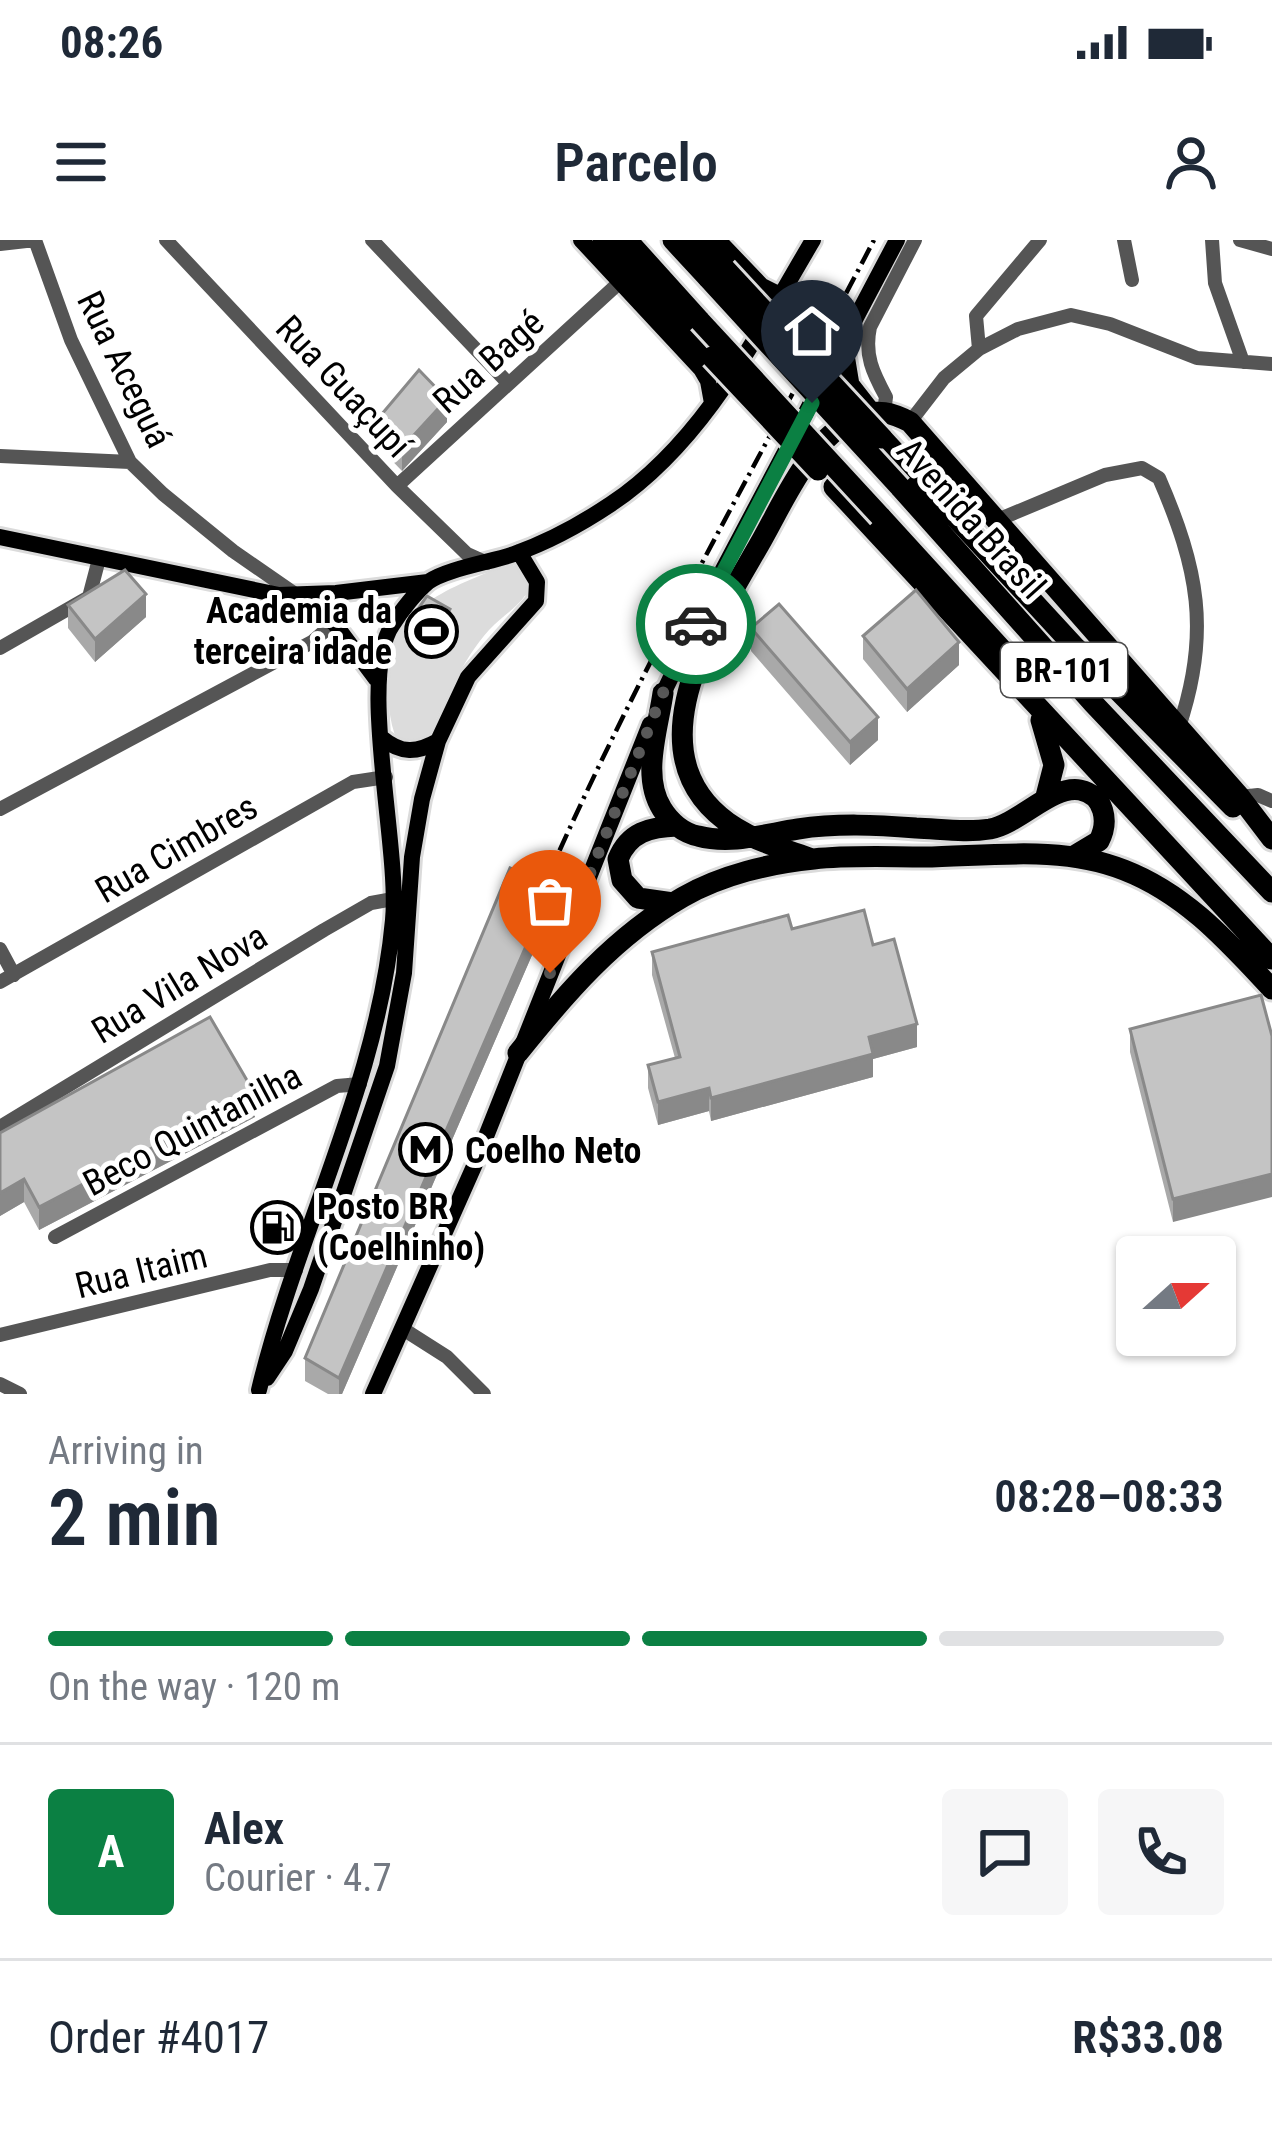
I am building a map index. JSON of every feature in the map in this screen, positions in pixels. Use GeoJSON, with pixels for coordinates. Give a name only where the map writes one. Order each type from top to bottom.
{"type":"FeatureCollection","features":[{"type":"Feature","properties":{"kind":"highway"},"geometry":{"type":"LineString","coordinates":[[602,240],[1272,959]]}},
{"type":"Feature","properties":{"kind":"highway","name":"Avenida Brasil"},"geometry":{"type":"LineString","coordinates":[[626,240],[1272,940]]}},
{"type":"Feature","properties":{"kind":"highway","name":"Avenida Brasil"},"geometry":{"type":"LineString","coordinates":[[673,240],[717,274],[881,438],[1076,648],[1272,842]]}},
{"type":"Feature","properties":{"kind":"highway","name":"Avenida Brasil"},"geometry":{"type":"LineString","coordinates":[[698,240],[717,274],[899,487],[1093,703],[1272,892]]}},
{"type":"Feature","properties":{"kind":"highway"},"geometry":{"type":"LineString","coordinates":[[842,343],[849,385],[860,403],[910,422]]}},
{"type":"Feature","properties":{"kind":"highway"},"geometry":{"type":"LineString","coordinates":[[812,859],[754,837],[717,812],[696,786],[683,749],[686,698],[712,623],[796,480],[834,433],[856,417],[878,412]]}},
{"type":"Feature","properties":{"kind":"highway","name":"Avenida Brasil"},"geometry":{"type":"LineString","coordinates":[[910,422],[1240,797],[1272,842]]}},
{"type":"Feature","properties":{"kind":"highway"},"geometry":{"type":"LineString","coordinates":[[663,693],[653,784],[661,808],[677,826],[696,836],[754,837],[826,826],[992,829],[1015,821],[1045,800],[1085,791],[1104,814],[1103,833],[1099,842],[1073,856]]}},
{"type":"Feature","properties":{"kind":"highway"},"geometry":{"type":"LineString","coordinates":[[1037,709],[1054,765],[1045,800]]}},
{"type":"Feature","properties":{"kind":"highway"},"geometry":{"type":"LineString","coordinates":[[674,903],[638,898],[622,880],[618,859],[634,836],[656,827],[677,826]]}},
{"type":"Feature","properties":{"kind":"highway"},"geometry":{"type":"LineString","coordinates":[[1233,850],[1272,880]]}},
{"type":"Feature","properties":{"kind":"highway"},"geometry":{"type":"LineString","coordinates":[[518,1053],[573,984],[636,928],[674,903],[727,878],[812,859],[1073,856],[1120,868],[1192,908],[1272,989]]}},
{"type":"Feature","properties":{"kind":"main road"},"geometry":{"type":"LineString","coordinates":[[581,240],[700,369],[712,403]]}},
{"type":"Feature","properties":{"kind":"main road"},"geometry":{"type":"LineString","coordinates":[[718,240],[762,286],[780,295]]}},
{"type":"Feature","properties":{"kind":"main road"},"geometry":{"type":"LineString","coordinates":[[0,537],[135,568],[298,596],[428,582],[519,552],[558,536],[613,503],[670,453],[712,403],[813,240]]}},
{"type":"Feature","properties":{"kind":"main road"},"geometry":{"type":"LineString","coordinates":[[373,1394],[475,1164],[663,693],[897,240]]}},
{"type":"Feature","properties":{"kind":"main road"},"geometry":{"type":"LineString","coordinates":[[258,1392],[285,1352],[387,1066],[404,973],[412,857],[437,741],[468,676],[536,601],[537,582],[519,552]]}},
{"type":"Feature","properties":{"kind":"main road"},"geometry":{"type":"LineString","coordinates":[[89,597],[135,568]]}},
{"type":"Feature","properties":{"kind":"main road"},"geometry":{"type":"LineString","coordinates":[[258,1392],[360,1084],[389,946],[393,898],[376,679],[382,643],[428,582]]}},
{"type":"Feature","properties":{"kind":"main road"},"geometry":{"type":"LineString","coordinates":[[298,596],[334,623],[376,679]]}},
{"type":"Feature","properties":{"kind":"main road"},"geometry":{"type":"LineString","coordinates":[[382,738],[403,751],[437,741]]}},
{"type":"Feature","properties":{"kind":"street"},"geometry":{"type":"LineString","coordinates":[[0,244],[35,240]]}},
{"type":"Feature","properties":{"kind":"street","name":"Rua Aceguá"},"geometry":{"type":"LineString","coordinates":[[35,240],[70,340],[130,462],[216,536],[298,596]]}},
{"type":"Feature","properties":{"kind":"street","name":"Rua Guaçupí"},"geometry":{"type":"LineString","coordinates":[[166,240],[398,486],[467,554],[487,562]]}},
{"type":"Feature","properties":{"kind":"street"},"geometry":{"type":"LineString","coordinates":[[372,240],[507,382]]}},
{"type":"Feature","properties":{"kind":"street"},"geometry":{"type":"LineString","coordinates":[[878,412],[886,398],[875,380],[866,343],[882,300],[915,240]]}},
{"type":"Feature","properties":{"kind":"street"},"geometry":{"type":"LineString","coordinates":[[979,349],[976,316],[1040,240]]}},
{"type":"Feature","properties":{"kind":"street"},"geometry":{"type":"LineString","coordinates":[[1124,240],[1132,280]]}},
{"type":"Feature","properties":{"kind":"street"},"geometry":{"type":"LineString","coordinates":[[1212,240],[1214,283],[1243,362]]}},
{"type":"Feature","properties":{"kind":"street"},"geometry":{"type":"LineString","coordinates":[[1240,240],[1272,249]]}},
{"type":"Feature","properties":{"kind":"street","name":"Rua Bagé"},"geometry":{"type":"LineString","coordinates":[[398,486],[620,282]]}},
{"type":"Feature","properties":{"kind":"street"},"geometry":{"type":"LineString","coordinates":[[910,422],[944,378],[979,349],[1018,329],[1083,316],[1196,358],[1272,364]]}},
{"type":"Feature","properties":{"kind":"street"},"geometry":{"type":"LineString","coordinates":[[0,456],[130,462]]}},
{"type":"Feature","properties":{"kind":"street"},"geometry":{"type":"LineString","coordinates":[[995,521],[1105,475],[1142,468],[1159,478],[1194,574],[1199,607],[1196,668],[1179,727]]}},
{"type":"Feature","properties":{"kind":"street"},"geometry":{"type":"LineString","coordinates":[[0,648],[89,597],[99,560]]}},
{"type":"Feature","properties":{"kind":"street"},"geometry":{"type":"LineString","coordinates":[[0,809],[312,642],[334,623]]}},
{"type":"Feature","properties":{"kind":"street","name":"Rua Cimbres"},"geometry":{"type":"LineString","coordinates":[[7,978],[353,782],[386,777]]}},
{"type":"Feature","properties":{"kind":"street"},"geometry":{"type":"LineString","coordinates":[[1240,797],[1258,795],[1272,801]]}},
{"type":"Feature","properties":{"kind":"street","name":"Rua Vila Nova"},"geometry":{"type":"LineString","coordinates":[[0,1127],[324,930],[371,903],[393,898]]}},
{"type":"Feature","properties":{"kind":"street"},"geometry":{"type":"LineString","coordinates":[[0,950],[7,978]]}},
{"type":"Feature","properties":{"kind":"street","name":"Beco Quintanilha"},"geometry":{"type":"LineString","coordinates":[[55,1237],[337,1086],[360,1084]]}},
{"type":"Feature","properties":{"kind":"street","name":"Rua Itaim"},"geometry":{"type":"LineString","coordinates":[[0,1335],[270,1270],[296,1270]]}},
{"type":"Feature","properties":{"kind":"street"},"geometry":{"type":"LineString","coordinates":[[403,1329],[447,1357],[484,1394]]}},
{"type":"Feature","properties":{"kind":"street"},"geometry":{"type":"LineString","coordinates":[[0,1384],[20,1394]]}},
{"type":"Feature","properties":{"kind":"shaded area"},"geometry":{"type":"Polygon","coordinates":[[[505,565],[518,566],[529,590],[470,654],[428,738],[401,748],[388,692],[391,657],[399,635],[424,605],[505,565]]]}},
{"type":"Feature","properties":{"kind":"building"},"geometry":{"type":"Polygon","coordinates":[[[419,370],[447,399],[402,448],[376,421],[419,370]]]}},
{"type":"Feature","properties":{"kind":"building"},"geometry":{"type":"Polygon","coordinates":[[[125,570],[146,594],[95,639],[68,605],[125,570]]]}},
{"type":"Feature","properties":{"kind":"building"},"geometry":{"type":"Polygon","coordinates":[[[916,590],[959,642],[907,689],[863,636],[916,590]]]}},
{"type":"Feature","properties":{"kind":"building"},"geometry":{"type":"Polygon","coordinates":[[[427,596],[450,609],[436,636],[411,619],[427,596]]]}},
{"type":"Feature","properties":{"kind":"building"},"geometry":{"type":"Polygon","coordinates":[[[779,604],[878,717],[850,742],[751,628],[779,604]]]}},
{"type":"Feature","properties":{"kind":"building"},"geometry":{"type":"Polygon","coordinates":[[[510,868],[552,886],[339,1378],[305,1358],[510,868]]]}},
{"type":"Feature","properties":{"kind":"building"},"geometry":{"type":"Polygon","coordinates":[[[864,910],[873,945],[894,939],[917,1024],[869,1037],[873,1054],[711,1098],[709,1088],[658,1102],[648,1065],[680,1057],[652,952],[788,915],[792,929],[864,910]]]}},
{"type":"Feature","properties":{"kind":"building"},"geometry":{"type":"Polygon","coordinates":[[[1261,995],[1272,1036],[1272,1174],[1173,1199],[1130,1029],[1261,995]]]}},
{"type":"Feature","properties":{"kind":"building"},"geometry":{"type":"Polygon","coordinates":[[[210,1017],[255,1094],[39,1207],[24,1179],[0,1193],[0,1133],[210,1017]]]}},
{"type":"Feature","properties":{"kind":"railway"},"geometry":{"type":"LineString","coordinates":[[533,911],[654,656],[874,240]]}},
{"type":"Feature","properties":{"kind":"way so far"},"geometry":{"type":"LineString","coordinates":[[550,973],[663,693],[696,624]]}},
{"type":"Feature","properties":{"kind":"place","name":"Academia da terceira idade"},"geometry":{"type":"Point","coordinates":[431,631]}},
{"type":"Feature","properties":{"kind":"place","name":"Coelho Neto"},"geometry":{"type":"Point","coordinates":[426,1150]}},
{"type":"Feature","properties":{"kind":"place","name":"Posto BR (Coelhinho)"},"geometry":{"type":"Point","coordinates":[278,1227]}},
{"type":"Feature","properties":{"kind":"route"},"geometry":{"type":"LineString","coordinates":[[696,624],[812,403]]}}]}
